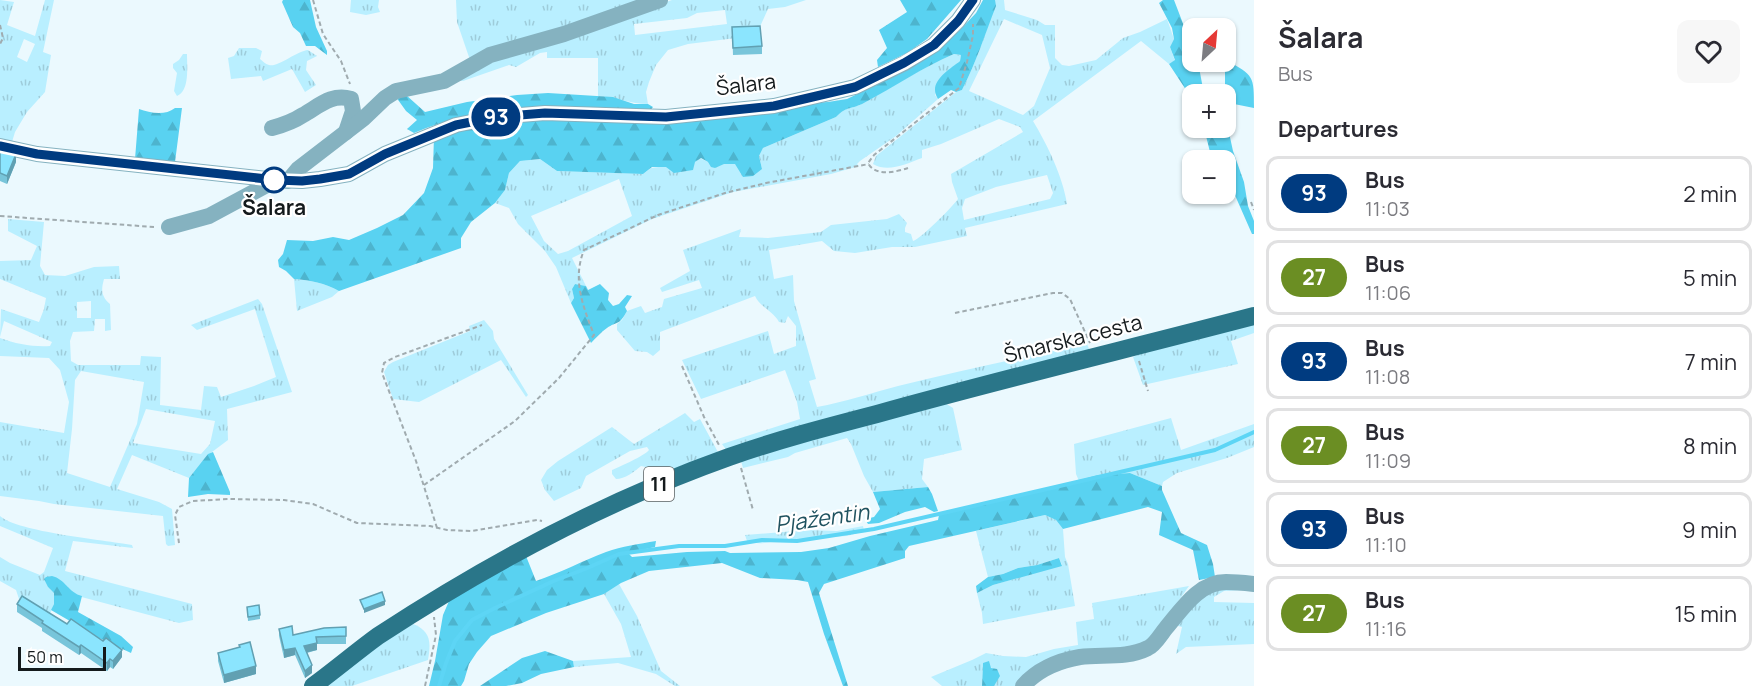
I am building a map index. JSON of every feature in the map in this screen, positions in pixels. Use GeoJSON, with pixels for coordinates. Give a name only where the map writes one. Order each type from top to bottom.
{"type":"FeatureCollection","features":[{"type":"Feature","properties":{"kind":"main road","name":"Šmarska cesta"},"geometry":{"type":"LineString","coordinates":[[732,456],[903,406],[1254,316]]}},
{"type":"Feature","properties":{"kind":"main road","name":"11"},"geometry":{"type":"LineString","coordinates":[[313,686],[376,638],[461,584],[565,526],[653,487],[732,456]]}},
{"type":"Feature","properties":{"kind":"street"},"geometry":{"type":"LineString","coordinates":[[169,227],[208,216],[282,180],[363,119],[385,98],[396,92],[444,81],[490,55],[564,34],[660,0]]}},
{"type":"Feature","properties":{"kind":"street","name":"Šalara"},"geometry":{"type":"LineString","coordinates":[[0,146],[37,154],[282,180],[320,179],[349,174],[385,154],[456,125],[496,117],[545,113],[666,117],[774,106],[855,87],[904,63],[934,45],[958,21],[973,0]]}},
{"type":"Feature","properties":{"kind":"street"},"geometry":{"type":"LineString","coordinates":[[272,128],[303,116],[325,101],[342,97],[351,99],[353,111],[346,132]]}},
{"type":"Feature","properties":{"kind":"street"},"geometry":{"type":"LineString","coordinates":[[1023,686],[1032,676],[1054,663],[1081,657],[1108,657],[1134,653],[1150,648],[1192,597],[1208,586],[1225,582],[1254,584]]}},
{"type":"Feature","properties":{"kind":"path"},"geometry":{"type":"LineString","coordinates":[[313,0],[324,34],[350,80],[351,99]]}},
{"type":"Feature","properties":{"kind":"path"},"geometry":{"type":"LineString","coordinates":[[869,164],[874,154],[959,88],[973,35],[973,23]]}},
{"type":"Feature","properties":{"kind":"path"},"geometry":{"type":"LineString","coordinates":[[0,25],[3,38],[0,44]]}},
{"type":"Feature","properties":{"kind":"path"},"geometry":{"type":"LineString","coordinates":[[869,164],[870,168],[875,171],[897,171],[908,168]]}},
{"type":"Feature","properties":{"kind":"path"},"geometry":{"type":"LineString","coordinates":[[424,485],[515,422],[559,378],[594,335],[579,295],[580,259],[584,249],[658,215],[725,193],[869,164]]}},
{"type":"Feature","properties":{"kind":"path"},"geometry":{"type":"LineString","coordinates":[[1251,202],[1254,210]]}},
{"type":"Feature","properties":{"kind":"path"},"geometry":{"type":"LineString","coordinates":[[0,216],[96,222],[146,228],[169,227]]}},
{"type":"Feature","properties":{"kind":"path"},"geometry":{"type":"LineString","coordinates":[[955,313],[1062,293],[1070,299],[1077,310],[1095,356]]}},
{"type":"Feature","properties":{"kind":"path"},"geometry":{"type":"LineString","coordinates":[[437,528],[416,461],[382,372],[384,363],[395,357],[482,325]]}},
{"type":"Feature","properties":{"kind":"path"},"geometry":{"type":"LineString","coordinates":[[1135,346],[1148,391]]}},
{"type":"Feature","properties":{"kind":"path"},"geometry":{"type":"LineString","coordinates":[[682,366],[704,417],[732,456],[753,510]]}},
{"type":"Feature","properties":{"kind":"path"},"geometry":{"type":"LineString","coordinates":[[180,543],[176,515],[178,507],[193,501],[228,499],[284,500],[313,504],[357,522],[430,526],[447,530],[472,531],[537,520],[565,526]]}},
{"type":"Feature","properties":{"kind":"path"},"geometry":{"type":"LineString","coordinates":[[425,686],[436,635],[432,603]]}},
{"type":"Feature","properties":{"kind":"green space"},"geometry":{"type":"Polygon","coordinates":[[[0,0],[14,2],[7,25],[35,36],[45,0],[54,0],[43,52],[51,55],[45,92],[27,112],[12,142],[0,140],[0,0]],[[24,39],[17,57],[27,62],[35,44],[24,39]]]}},
{"type":"Feature","properties":{"kind":"green space"},"geometry":{"type":"Polygon","coordinates":[[[283,0],[310,0],[316,27],[327,55],[315,46],[306,46],[300,33],[293,27],[283,0]]]}},
{"type":"Feature","properties":{"kind":"green space"},"geometry":{"type":"Polygon","coordinates":[[[351,0],[379,0],[380,12],[366,15],[350,12],[351,0]]]}},
{"type":"Feature","properties":{"kind":"green space"},"geometry":{"type":"Polygon","coordinates":[[[456,0],[647,0],[470,60],[457,22],[456,0]]]}},
{"type":"Feature","properties":{"kind":"green space"},"geometry":{"type":"Polygon","coordinates":[[[672,0],[806,0],[785,7],[768,9],[758,31],[744,37],[688,44],[668,50],[656,65],[649,82],[646,92],[648,104],[598,96],[598,58],[547,58],[547,52],[540,53],[516,67],[509,65],[463,81],[456,80],[497,60],[672,0]],[[725,10],[697,13],[687,18],[634,24],[635,35],[727,24],[725,10]]]}},
{"type":"Feature","properties":{"kind":"green space"},"geometry":{"type":"Polygon","coordinates":[[[900,0],[961,0],[927,39],[907,53],[878,67],[877,60],[887,48],[879,30],[907,12],[900,0]]]}},
{"type":"Feature","properties":{"kind":"green space"},"geometry":{"type":"Polygon","coordinates":[[[983,0],[995,0],[996,6],[962,90],[956,92],[951,90],[938,99],[935,93],[937,82],[945,72],[960,61],[961,55],[954,54],[836,117],[763,148],[759,156],[762,169],[753,176],[743,177],[735,164],[724,164],[715,168],[701,158],[695,162],[693,170],[674,173],[666,167],[652,167],[643,174],[557,171],[540,159],[520,161],[509,173],[505,190],[495,203],[471,222],[461,238],[461,248],[339,291],[317,282],[294,279],[279,267],[278,260],[283,254],[287,240],[313,241],[333,237],[349,240],[403,215],[424,193],[433,168],[434,136],[490,124],[847,99],[876,85],[959,31],[976,13],[983,0]]]}},
{"type":"Feature","properties":{"kind":"green space"},"geometry":{"type":"Polygon","coordinates":[[[995,0],[1004,0],[1005,10],[1037,20],[1045,25],[1055,25],[1055,58],[1062,65],[1069,66],[1096,60],[1123,38],[1167,19],[1174,39],[1170,47],[1175,61],[1169,64],[1141,41],[1033,121],[1054,161],[1067,204],[965,228],[967,236],[915,247],[892,247],[855,253],[834,251],[822,241],[769,250],[774,279],[793,275],[794,301],[816,379],[809,381],[817,407],[945,375],[1087,344],[1090,351],[727,451],[722,444],[800,419],[797,402],[785,370],[701,399],[682,360],[768,331],[774,354],[796,346],[796,326],[788,316],[785,323],[779,322],[755,296],[660,332],[660,350],[653,356],[647,352],[635,351],[617,330],[617,324],[627,311],[641,306],[645,313],[662,307],[664,299],[702,288],[699,280],[662,292],[660,288],[690,271],[683,250],[741,229],[739,237],[768,238],[821,232],[831,225],[887,219],[899,214],[907,223],[905,232],[911,234],[913,241],[923,234],[958,199],[951,174],[1023,132],[1020,127],[999,119],[922,150],[922,158],[910,163],[891,168],[873,164],[876,156],[956,92],[962,90],[995,6],[995,0]],[[1004,19],[969,91],[1023,115],[1034,106],[1050,68],[1042,35],[1004,19]],[[1047,175],[996,187],[965,199],[962,208],[964,220],[1050,199],[1053,193],[1047,175]]]}},
{"type":"Feature","properties":{"kind":"green space"},"geometry":{"type":"Polygon","coordinates":[[[1163,0],[1174,0],[1182,21],[1182,72],[1200,72],[1202,84],[1182,84],[1169,64],[1175,60],[1170,47],[1174,39],[1172,28],[1159,3],[1163,0]]]}},
{"type":"Feature","properties":{"kind":"green space"},"geometry":{"type":"Polygon","coordinates":[[[239,48],[256,48],[262,51],[260,59],[269,65],[282,62],[308,50],[317,56],[307,61],[306,70],[316,85],[305,92],[292,69],[263,81],[261,76],[231,79],[228,58],[234,56],[239,48]]]}},
{"type":"Feature","properties":{"kind":"green space"},"geometry":{"type":"Polygon","coordinates":[[[183,54],[187,54],[187,78],[184,89],[177,96],[174,91],[177,73],[173,64],[183,54]]]}},
{"type":"Feature","properties":{"kind":"green space"},"geometry":{"type":"Polygon","coordinates":[[[954,54],[961,55],[960,61],[941,77],[935,95],[938,99],[896,136],[860,161],[857,164],[859,166],[831,174],[733,192],[652,219],[572,258],[586,286],[575,284],[572,289],[574,298],[571,303],[556,267],[545,251],[518,224],[509,208],[495,203],[505,190],[509,173],[520,161],[540,159],[557,171],[643,174],[651,168],[695,162],[700,158],[708,162],[762,169],[759,156],[763,148],[836,117],[844,110],[864,103],[954,54]],[[619,179],[531,216],[544,241],[558,254],[568,251],[632,216],[619,179]]]}},
{"type":"Feature","properties":{"kind":"green space"},"geometry":{"type":"Polygon","coordinates":[[[1236,66],[1247,74],[1253,83],[1254,108],[1236,104],[1236,84],[1225,84],[1225,72],[1236,72],[1236,66]]]}},
{"type":"Feature","properties":{"kind":"green space"},"geometry":{"type":"Polygon","coordinates":[[[548,93],[613,97],[653,107],[650,111],[559,107],[502,110],[444,122],[414,133],[407,129],[417,120],[406,111],[396,97],[406,95],[425,112],[467,102],[548,93]]]}},
{"type":"Feature","properties":{"kind":"green space"},"geometry":{"type":"Polygon","coordinates":[[[182,108],[175,162],[135,159],[139,109],[162,113],[182,108]]]}},
{"type":"Feature","properties":{"kind":"green space"},"geometry":{"type":"Polygon","coordinates":[[[1206,138],[1230,138],[1233,150],[1210,150],[1206,138]]]}},
{"type":"Feature","properties":{"kind":"green space"},"geometry":{"type":"Polygon","coordinates":[[[1236,159],[1254,221],[1254,234],[1236,198],[1236,159]]]}},
{"type":"Feature","properties":{"kind":"green space"},"geometry":{"type":"Polygon","coordinates":[[[8,219],[44,222],[40,266],[45,275],[65,276],[94,267],[119,266],[120,279],[104,279],[102,286],[102,293],[110,304],[111,330],[105,331],[105,319],[95,319],[94,331],[73,332],[70,341],[71,361],[78,365],[140,365],[141,356],[161,357],[160,405],[201,410],[204,386],[217,387],[221,397],[276,377],[255,309],[197,330],[191,325],[258,299],[262,304],[292,392],[227,409],[228,440],[208,455],[189,478],[132,455],[117,489],[159,502],[172,509],[175,545],[166,544],[163,516],[0,496],[0,422],[64,433],[69,402],[60,370],[49,358],[0,356],[0,338],[37,346],[50,346],[52,342],[4,321],[0,337],[1,309],[39,322],[46,298],[0,279],[0,261],[31,260],[37,246],[8,231],[8,219]],[[91,301],[77,302],[77,318],[91,318],[91,301]],[[81,371],[75,380],[67,473],[110,487],[137,424],[144,382],[81,371]],[[146,409],[133,443],[201,454],[210,444],[215,421],[146,409]]]}},
{"type":"Feature","properties":{"kind":"green space"},"geometry":{"type":"Polygon","coordinates":[[[294,279],[317,282],[339,291],[332,297],[297,311],[294,279]]]}},
{"type":"Feature","properties":{"kind":"green space"},"geometry":{"type":"Polygon","coordinates":[[[575,284],[586,286],[588,290],[600,284],[609,293],[608,300],[613,306],[619,304],[627,295],[632,296],[625,307],[627,311],[622,319],[610,326],[591,343],[571,303],[574,298],[572,289],[575,284]]]}},
{"type":"Feature","properties":{"kind":"green space"},"geometry":{"type":"Polygon","coordinates":[[[484,320],[493,331],[494,339],[528,395],[526,397],[501,360],[419,402],[393,399],[384,372],[388,365],[470,331],[469,326],[484,320]]]}},
{"type":"Feature","properties":{"kind":"green space"},"geometry":{"type":"Polygon","coordinates":[[[1254,323],[1254,333],[1231,341],[1238,364],[1143,385],[1133,357],[1254,323]]]}},
{"type":"Feature","properties":{"kind":"green space"},"geometry":{"type":"Polygon","coordinates":[[[945,403],[953,408],[962,450],[924,459],[922,479],[928,487],[873,492],[847,438],[788,457],[743,468],[741,461],[800,442],[945,403]]]}},
{"type":"Feature","properties":{"kind":"green space"},"geometry":{"type":"Polygon","coordinates":[[[685,413],[694,422],[700,419],[719,454],[644,481],[647,471],[646,467],[641,466],[632,473],[616,479],[612,470],[642,455],[649,450],[647,447],[630,451],[586,476],[581,488],[554,501],[545,490],[541,480],[547,470],[612,427],[634,444],[685,413]]]}},
{"type":"Feature","properties":{"kind":"green space"},"geometry":{"type":"Polygon","coordinates":[[[1171,418],[1181,450],[1254,424],[1254,447],[1177,473],[1163,482],[1162,486],[1130,473],[1098,475],[1079,481],[1076,474],[1074,444],[1171,418]]]}},
{"type":"Feature","properties":{"kind":"green space"},"geometry":{"type":"Polygon","coordinates":[[[213,452],[230,495],[208,494],[188,497],[189,478],[208,454],[213,452]]]}},
{"type":"Feature","properties":{"kind":"green space"},"geometry":{"type":"Polygon","coordinates":[[[1130,473],[1162,486],[1181,533],[1207,545],[1215,577],[1199,580],[1193,550],[1159,535],[1162,512],[1148,507],[1063,529],[1056,520],[1045,515],[909,546],[905,551],[905,558],[824,584],[819,593],[848,686],[843,686],[808,582],[760,578],[722,563],[649,571],[621,583],[604,594],[546,613],[491,636],[469,664],[461,686],[429,686],[443,615],[449,601],[526,556],[536,581],[612,550],[656,541],[655,547],[628,553],[632,557],[687,552],[801,552],[829,548],[938,520],[939,515],[1098,475],[1130,473]]]}},
{"type":"Feature","properties":{"kind":"green space"},"geometry":{"type":"Polygon","coordinates":[[[928,487],[938,511],[934,512],[925,507],[905,512],[879,523],[868,524],[865,519],[874,517],[880,509],[873,492],[928,487]]]}},
{"type":"Feature","properties":{"kind":"green space"},"geometry":{"type":"Polygon","coordinates":[[[1045,515],[1056,520],[1063,529],[1065,557],[1075,606],[983,624],[977,593],[993,585],[1062,565],[1059,558],[988,577],[976,531],[1045,515]]]}},
{"type":"Feature","properties":{"kind":"green space"},"geometry":{"type":"Polygon","coordinates":[[[0,516],[24,527],[42,531],[132,545],[133,548],[73,541],[65,571],[192,604],[193,620],[179,623],[74,595],[67,586],[48,587],[54,593],[54,604],[49,616],[19,599],[16,590],[0,581],[0,557],[40,575],[44,572],[53,548],[0,526],[0,516]]]}},
{"type":"Feature","properties":{"kind":"green space"},"geometry":{"type":"Polygon","coordinates":[[[863,526],[864,531],[847,536],[763,543],[747,541],[745,535],[807,530],[837,531],[863,526]]]}},
{"type":"Feature","properties":{"kind":"green space"},"geometry":{"type":"Polygon","coordinates":[[[1059,558],[1062,566],[993,585],[977,593],[976,586],[988,577],[1059,558]]]}},
{"type":"Feature","properties":{"kind":"green space"},"geometry":{"type":"Polygon","coordinates":[[[52,576],[82,596],[78,612],[121,636],[133,647],[131,653],[99,638],[51,610],[54,604],[54,593],[44,579],[52,576]]]}},
{"type":"Feature","properties":{"kind":"green space"},"geometry":{"type":"Polygon","coordinates":[[[619,584],[637,616],[661,671],[680,686],[675,686],[656,674],[618,663],[574,667],[573,661],[631,657],[621,624],[604,594],[619,584]]]}},
{"type":"Feature","properties":{"kind":"green space"},"geometry":{"type":"Polygon","coordinates":[[[1189,586],[1149,643],[1092,654],[1016,686],[994,686],[992,668],[983,663],[982,686],[942,686],[931,677],[986,653],[1026,657],[1078,645],[1076,622],[1094,619],[1092,603],[1189,586]]]}},
{"type":"Feature","properties":{"kind":"green space"},"geometry":{"type":"Polygon","coordinates":[[[1207,589],[1243,591],[1224,591],[1214,597],[1214,602],[1254,603],[1254,644],[1186,647],[1176,654],[1182,627],[1174,625],[1207,589]]]}},
{"type":"Feature","properties":{"kind":"green space"},"geometry":{"type":"Polygon","coordinates":[[[413,624],[423,630],[428,638],[428,660],[352,686],[324,686],[387,640],[413,624]]]}},
{"type":"Feature","properties":{"kind":"green space"},"geometry":{"type":"Polygon","coordinates":[[[545,651],[573,661],[574,667],[541,674],[522,683],[506,686],[480,686],[522,658],[545,651]]]}},
{"type":"Feature","properties":{"kind":"green space"},"geometry":{"type":"Polygon","coordinates":[[[989,661],[991,668],[997,669],[1000,676],[994,686],[982,686],[983,663],[989,661]]]}},
{"type":"Feature","properties":{"kind":"building"},"geometry":{"type":"Polygon","coordinates":[[[760,26],[762,46],[733,48],[732,27],[760,26]]]}},
{"type":"Feature","properties":{"kind":"building"},"geometry":{"type":"Polygon","coordinates":[[[0,149],[16,154],[7,176],[0,173],[0,149]]]}},
{"type":"Feature","properties":{"kind":"building"},"geometry":{"type":"Polygon","coordinates":[[[382,592],[385,601],[364,609],[360,600],[382,592]]]}},
{"type":"Feature","properties":{"kind":"building"},"geometry":{"type":"Polygon","coordinates":[[[22,596],[67,624],[71,619],[103,641],[106,638],[122,650],[113,661],[110,659],[107,663],[42,623],[43,621],[17,604],[22,596]]]}},
{"type":"Feature","properties":{"kind":"building"},"geometry":{"type":"Polygon","coordinates":[[[259,605],[260,615],[248,617],[247,607],[259,605]]]}},
{"type":"Feature","properties":{"kind":"building"},"geometry":{"type":"Polygon","coordinates":[[[292,626],[293,635],[324,628],[346,627],[346,636],[316,637],[317,643],[304,646],[312,665],[305,671],[295,648],[284,650],[279,629],[292,626]]]}},
{"type":"Feature","properties":{"kind":"building"},"geometry":{"type":"Polygon","coordinates":[[[250,642],[256,666],[224,675],[218,653],[250,642]]]}},
{"type":"Feature","properties":{"kind":"waterway","name":"Pjažentin"},"geometry":{"type":"LineString","coordinates":[[439,686],[455,641],[472,620],[556,580],[619,554],[679,546],[725,546],[762,540],[797,541],[874,529],[1215,450],[1254,432]]}},
{"type":"Feature","properties":{"kind":"bus line","name":"93"},"geometry":{"type":"LineString","coordinates":[[0,146],[37,154],[276,180],[320,179],[349,174],[385,154],[456,125],[496,117],[545,113],[666,117],[774,106],[855,87],[904,63],[934,45],[958,21],[973,0]]}},
{"type":"Feature","properties":{"kind":"place","name":"Šalara"},"geometry":{"type":"Point","coordinates":[274,180]}}]}
